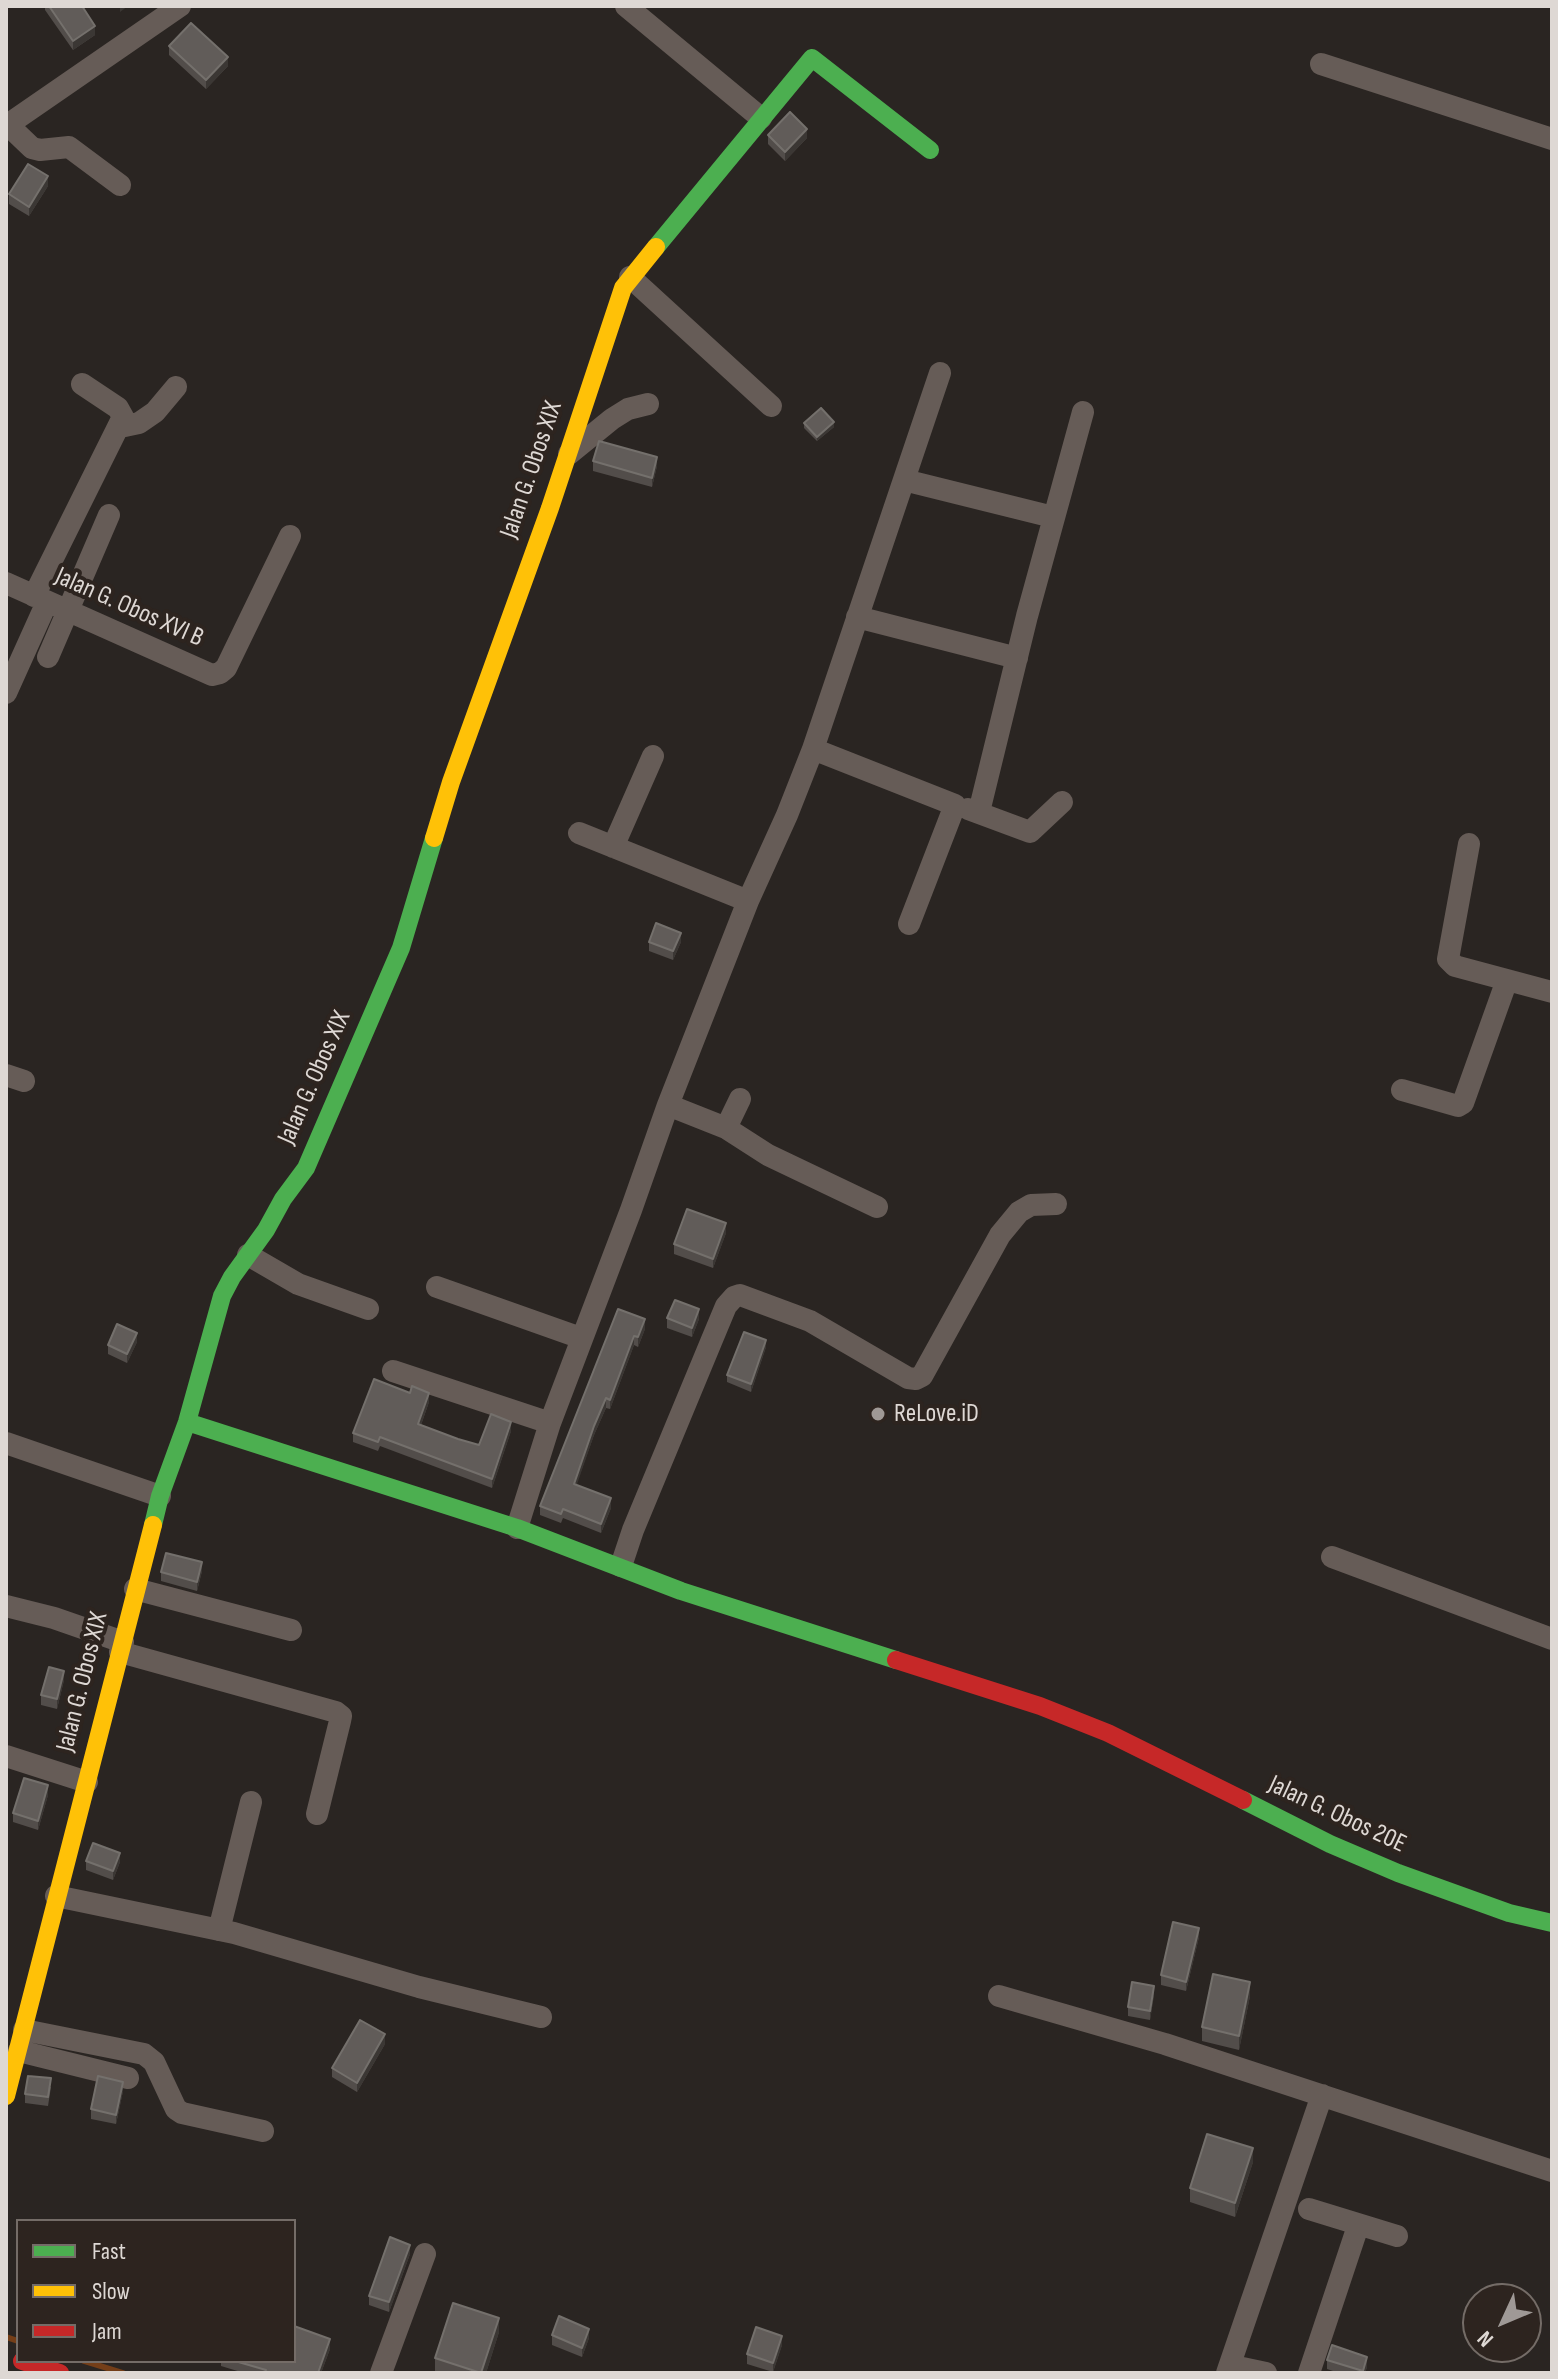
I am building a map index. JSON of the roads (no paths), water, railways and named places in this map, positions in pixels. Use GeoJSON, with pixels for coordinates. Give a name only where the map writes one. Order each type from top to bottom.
{"type":"FeatureCollection","features":[{"type":"Feature","properties":{"kind":"street"},"geometry":{"type":"LineString","coordinates":[[120,185],[69,147],[32,148],[7,126],[180,6]]}},
{"type":"Feature","properties":{"kind":"street"},"geometry":{"type":"LineString","coordinates":[[626,6],[761,118]]}},
{"type":"Feature","properties":{"kind":"street","name":"Jalan G. Obos XIX"},"geometry":{"type":"LineString","coordinates":[[7,2089],[160,1496],[187,1422],[222,1296],[306,1168],[396,962],[451,782],[623,288],[812,58],[930,150]]}},
{"type":"Feature","properties":{"kind":"street"},"geometry":{"type":"LineString","coordinates":[[1321,64],[1552,139]]}},
{"type":"Feature","properties":{"kind":"street"},"geometry":{"type":"LineString","coordinates":[[630,277],[771,406]]}},
{"type":"Feature","properties":{"kind":"street"},"geometry":{"type":"LineString","coordinates":[[517,1528],[550,1423],[668,1105],[748,901],[813,749],[940,373]]}},
{"type":"Feature","properties":{"kind":"street"},"geometry":{"type":"LineString","coordinates":[[48,657],[50,603],[90,479],[123,417],[118,408],[82,384]]}},
{"type":"Feature","properties":{"kind":"street"},"geometry":{"type":"LineString","coordinates":[[120,427],[139,423],[155,412],[176,387]]}},
{"type":"Feature","properties":{"kind":"street"},"geometry":{"type":"LineString","coordinates":[[567,455],[612,419],[628,409],[648,404]]}},
{"type":"Feature","properties":{"kind":"street"},"geometry":{"type":"LineString","coordinates":[[979,812],[1053,517],[1083,412]]}},
{"type":"Feature","properties":{"kind":"street"},"geometry":{"type":"LineString","coordinates":[[904,480],[1053,517]]}},
{"type":"Feature","properties":{"kind":"street"},"geometry":{"type":"LineString","coordinates":[[6,693],[50,603],[109,515]]}},
{"type":"Feature","properties":{"kind":"street","name":"Jalan G. Obos XVI B"},"geometry":{"type":"LineString","coordinates":[[6,583],[212,675],[226,668],[290,536]]}},
{"type":"Feature","properties":{"kind":"street"},"geometry":{"type":"LineString","coordinates":[[857,617],[1017,658]]}},
{"type":"Feature","properties":{"kind":"street"},"geometry":{"type":"LineString","coordinates":[[813,749],[1030,832],[1062,802]]}},
{"type":"Feature","properties":{"kind":"street"},"geometry":{"type":"LineString","coordinates":[[613,847],[653,756]]}},
{"type":"Feature","properties":{"kind":"street"},"geometry":{"type":"LineString","coordinates":[[909,924],[955,805]]}},
{"type":"Feature","properties":{"kind":"street"},"geometry":{"type":"LineString","coordinates":[[579,833],[748,901]]}},
{"type":"Feature","properties":{"kind":"street"},"geometry":{"type":"LineString","coordinates":[[1469,844],[1448,959],[1455,966],[1507,980],[1551,986]]}},
{"type":"Feature","properties":{"kind":"street"},"geometry":{"type":"LineString","coordinates":[[1402,1090],[1458,1106],[1463,1103],[1507,980]]}},
{"type":"Feature","properties":{"kind":"street"},"geometry":{"type":"LineString","coordinates":[[726,1128],[740,1099]]}},
{"type":"Feature","properties":{"kind":"street"},"geometry":{"type":"LineString","coordinates":[[668,1105],[726,1128],[768,1155],[877,1207]]}},
{"type":"Feature","properties":{"kind":"street"},"geometry":{"type":"LineString","coordinates":[[621,1566],[726,1306],[734,1297],[740,1295],[810,1321],[908,1378],[916,1379],[922,1376],[1000,1235],[1019,1212],[1031,1205],[1056,1204]]}},
{"type":"Feature","properties":{"kind":"street"},"geometry":{"type":"LineString","coordinates":[[248,1255],[298,1284],[368,1309]]}},
{"type":"Feature","properties":{"kind":"street"},"geometry":{"type":"LineString","coordinates":[[437,1287],[581,1338]]}},
{"type":"Feature","properties":{"kind":"street"},"geometry":{"type":"LineString","coordinates":[[393,1371],[550,1423]]}},
{"type":"Feature","properties":{"kind":"street","name":"Jalan G. Obos 20E"},"geometry":{"type":"LineString","coordinates":[[187,1422],[517,1528],[681,1591],[984,1687],[1108,1733],[1330,1844],[1398,1873],[1509,1913],[1552,1923]]}},
{"type":"Feature","properties":{"kind":"street"},"geometry":{"type":"LineString","coordinates":[[6,1443],[160,1496]]}},
{"type":"Feature","properties":{"kind":"street"},"geometry":{"type":"LineString","coordinates":[[1332,1557],[1552,1639]]}},
{"type":"Feature","properties":{"kind":"street"},"geometry":{"type":"LineString","coordinates":[[135,1589],[291,1630]]}},
{"type":"Feature","properties":{"kind":"street"},"geometry":{"type":"LineString","coordinates":[[6,1606],[54,1618],[121,1647],[336,1712],[341,1716],[317,1814]]}},
{"type":"Feature","properties":{"kind":"street"},"geometry":{"type":"LineString","coordinates":[[6,1756],[87,1782]]}},
{"type":"Feature","properties":{"kind":"street"},"geometry":{"type":"LineString","coordinates":[[219,1930],[251,1802]]}},
{"type":"Feature","properties":{"kind":"street"},"geometry":{"type":"LineString","coordinates":[[56,1896],[219,1930],[331,1959],[419,1987],[541,2017]]}},
{"type":"Feature","properties":{"kind":"street"},"geometry":{"type":"LineString","coordinates":[[999,1996],[1165,2044],[1552,2171]]}},
{"type":"Feature","properties":{"kind":"street"},"geometry":{"type":"LineString","coordinates":[[22,2040],[128,2078]]}},
{"type":"Feature","properties":{"kind":"street"},"geometry":{"type":"LineString","coordinates":[[22,2040],[144,2054],[154,2062],[176,2109],[182,2113],[263,2131]]}},
{"type":"Feature","properties":{"kind":"street"},"geometry":{"type":"LineString","coordinates":[[1266,2373],[1245,2367],[1228,2370],[1322,2095]]}},
{"type":"Feature","properties":{"kind":"street"},"geometry":{"type":"LineString","coordinates":[[1309,2209],[1397,2236]]}},
{"type":"Feature","properties":{"kind":"street"},"geometry":{"type":"LineString","coordinates":[[1309,2373],[1358,2226]]}},
{"type":"Feature","properties":{"kind":"street"},"geometry":{"type":"LineString","coordinates":[[381,2373],[425,2254]]}},
{"type":"Feature","properties":{"kind":"street"},"geometry":{"type":"LineString","coordinates":[[29,2363],[60,2373]]}},
{"type":"Feature","properties":{"kind":"waterway"},"geometry":{"type":"LineString","coordinates":[[6,2337],[16,2340]]}},
{"type":"Feature","properties":{"kind":"waterway"},"geometry":{"type":"LineString","coordinates":[[90,2363],[123,2373]]}},
{"type":"Feature","properties":{"kind":"place","name":"ReLove.iD"},"geometry":{"type":"Point","coordinates":[878,1414]}}]}
